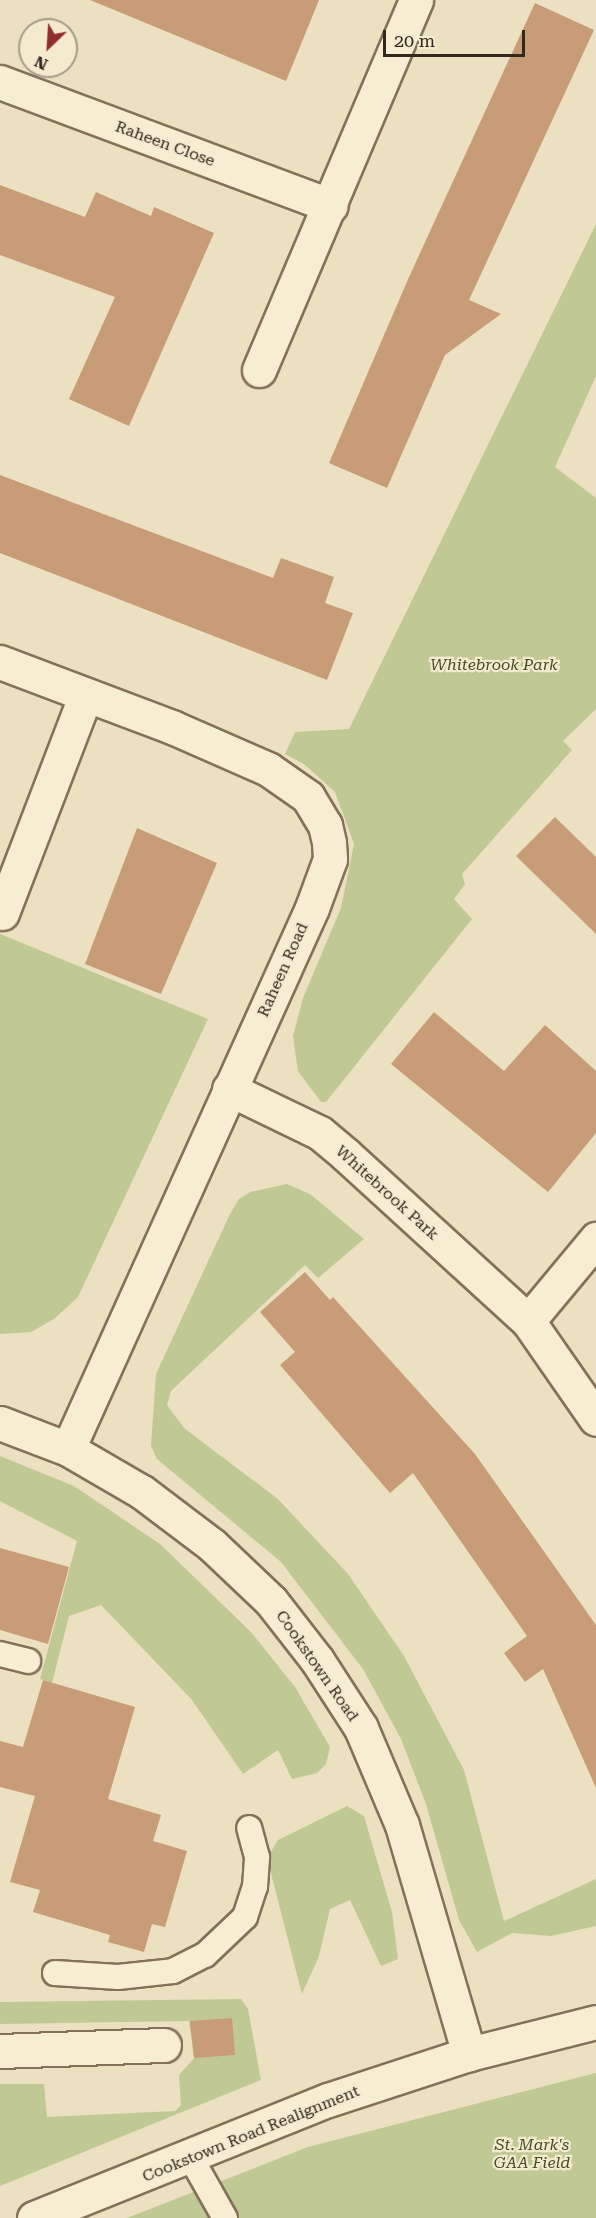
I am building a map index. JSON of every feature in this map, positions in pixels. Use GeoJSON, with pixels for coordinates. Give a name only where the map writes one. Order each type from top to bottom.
{"type":"FeatureCollection","features":[{"type":"Feature","properties":{"kind":"street"},"geometry":{"type":"LineString","coordinates":[[259,370],[331,206],[416,0]]}},
{"type":"Feature","properties":{"kind":"street","name":"Raheen Close"},"geometry":{"type":"LineString","coordinates":[[0,82],[331,206]]}},
{"type":"Feature","properties":{"kind":"street","name":"Raheen Road"},"geometry":{"type":"LineString","coordinates":[[0,662],[85,697],[172,727],[268,769],[308,796],[326,825],[330,859],[312,908],[68,1449]]}},
{"type":"Feature","properties":{"kind":"street"},"geometry":{"type":"LineString","coordinates":[[2,913],[85,697]]}},
{"type":"Feature","properties":{"kind":"street","name":"Whitebrook Park"},"geometry":{"type":"LineString","coordinates":[[229,1089],[320,1133],[528,1321],[596,1419]]}},
{"type":"Feature","properties":{"kind":"street"},"geometry":{"type":"LineString","coordinates":[[528,1321],[596,1239]]}},
{"type":"Feature","properties":{"kind":"street","name":"Cookstown Road"},"geometry":{"type":"LineString","coordinates":[[0,1422],[68,1449],[142,1492],[212,1545],[271,1601],[348,1706],[402,1825],[469,2054]]}},
{"type":"Feature","properties":{"kind":"street"},"geometry":{"type":"LineString","coordinates":[[469,2054],[596,2022]]}},
{"type":"Feature","properties":{"kind":"street"},"geometry":{"type":"LineString","coordinates":[[0,2051],[164,2045]]}},
{"type":"Feature","properties":{"kind":"street","name":"Cookstown Road Realignment"},"geometry":{"type":"LineString","coordinates":[[34,2218],[191,2158],[328,2100],[469,2054]]}},
{"type":"Feature","properties":{"kind":"lane"},"geometry":{"type":"LineString","coordinates":[[0,1653],[27,1661]]}},
{"type":"Feature","properties":{"kind":"lane"},"geometry":{"type":"LineString","coordinates":[[55,1973],[118,1977],[173,1971],[205,1955],[245,1917],[255,1887],[257,1857],[249,1828]]}},
{"type":"Feature","properties":{"kind":"lane"},"geometry":{"type":"LineString","coordinates":[[191,2158],[225,2218]]}},
{"type":"Feature","properties":{"kind":"green space","name":"Whitebrook Park"},"geometry":{"type":"Polygon","coordinates":[[[596,224],[596,376],[555,467],[596,498],[596,709],[563,741],[572,750],[462,874],[465,884],[454,899],[472,919],[326,1102],[321,1102],[298,1071],[293,1036],[303,998],[341,908],[354,844],[335,792],[304,764],[285,754],[295,732],[349,729],[596,224]]]}},
{"type":"Feature","properties":{"kind":"green space"},"geometry":{"type":"Polygon","coordinates":[[[0,934],[208,1019],[78,1297],[54,1319],[31,1332],[0,1334],[0,934]]]}},
{"type":"Feature","properties":{"kind":"green space"},"geometry":{"type":"Polygon","coordinates":[[[287,1184],[310,1194],[364,1239],[318,1278],[305,1265],[171,1391],[167,1405],[184,1428],[278,1499],[348,1574],[404,1656],[464,1770],[504,1921],[596,1879],[596,1926],[551,1936],[512,1933],[477,1952],[459,1920],[426,1804],[401,1739],[363,1669],[281,1562],[157,1459],[151,1446],[156,1374],[230,1214],[239,1199],[250,1192],[287,1184]]]}},
{"type":"Feature","properties":{"kind":"green space"},"geometry":{"type":"Polygon","coordinates":[[[0,1456],[74,1486],[160,1544],[251,1632],[295,1687],[330,1747],[326,1764],[317,1773],[292,1779],[278,1750],[243,1774],[192,1700],[101,1605],[69,1616],[52,1683],[40,1679],[77,1541],[0,1501],[0,1456]]]}},
{"type":"Feature","properties":{"kind":"green space"},"geometry":{"type":"Polygon","coordinates":[[[347,1806],[364,1816],[392,1912],[398,1959],[381,1966],[350,1900],[330,1909],[319,1956],[302,1994],[267,1858],[278,1840],[347,1806]]]}},
{"type":"Feature","properties":{"kind":"green space"},"geometry":{"type":"Polygon","coordinates":[[[241,1999],[248,2009],[261,2080],[0,2186],[0,2084],[44,2084],[47,2117],[175,2111],[181,2105],[179,2075],[194,2058],[189,2021],[0,2024],[0,2002],[241,1999]]]}},
{"type":"Feature","properties":{"kind":"green space","name":"St. Mark's GAA Field"},"geometry":{"type":"Polygon","coordinates":[[[596,2073],[596,2218],[127,2218],[308,2147],[596,2073]]]}},
{"type":"Feature","properties":{"kind":"building"},"geometry":{"type":"Polygon","coordinates":[[[90,0],[319,0],[286,81],[90,0]]]}},
{"type":"Feature","properties":{"kind":"building"},"geometry":{"type":"Polygon","coordinates":[[[535,3],[594,30],[469,300],[501,314],[445,355],[387,488],[329,463],[409,277],[535,3]]]}},
{"type":"Feature","properties":{"kind":"building"},"geometry":{"type":"Polygon","coordinates":[[[0,185],[85,217],[96,192],[151,216],[154,207],[214,233],[129,426],[69,399],[115,297],[0,255],[0,185]]]}},
{"type":"Feature","properties":{"kind":"building"},"geometry":{"type":"Polygon","coordinates":[[[0,475],[273,578],[281,558],[334,577],[325,603],[353,613],[327,680],[0,553],[0,475]]]}},
{"type":"Feature","properties":{"kind":"building"},"geometry":{"type":"Polygon","coordinates":[[[555,817],[596,857],[596,934],[516,856],[555,817]]]}},
{"type":"Feature","properties":{"kind":"building"},"geometry":{"type":"Polygon","coordinates":[[[137,828],[217,863],[161,994],[85,964],[137,828]]]}},
{"type":"Feature","properties":{"kind":"building"},"geometry":{"type":"Polygon","coordinates":[[[434,1012],[504,1071],[545,1025],[596,1071],[596,1133],[548,1192],[391,1064],[434,1012]]]}},
{"type":"Feature","properties":{"kind":"building"},"geometry":{"type":"Polygon","coordinates":[[[305,1272],[330,1300],[333,1297],[475,1454],[596,1625],[596,1788],[543,1669],[525,1682],[504,1653],[527,1636],[413,1473],[390,1493],[280,1365],[295,1352],[260,1312],[305,1272]]]}},
{"type":"Feature","properties":{"kind":"building"},"geometry":{"type":"Polygon","coordinates":[[[0,1548],[69,1567],[48,1644],[0,1630],[0,1548]]]}},
{"type":"Feature","properties":{"kind":"building"},"geometry":{"type":"Polygon","coordinates":[[[43,1680],[135,1707],[108,1799],[161,1815],[153,1841],[187,1851],[165,1927],[152,1924],[144,1952],[108,1942],[110,1935],[33,1912],[40,1890],[10,1882],[35,1796],[0,1787],[0,1741],[23,1747],[43,1680]]]}},
{"type":"Feature","properties":{"kind":"building"},"geometry":{"type":"Polygon","coordinates":[[[232,2018],[235,2055],[194,2058],[190,2021],[232,2018]]]}}]}
